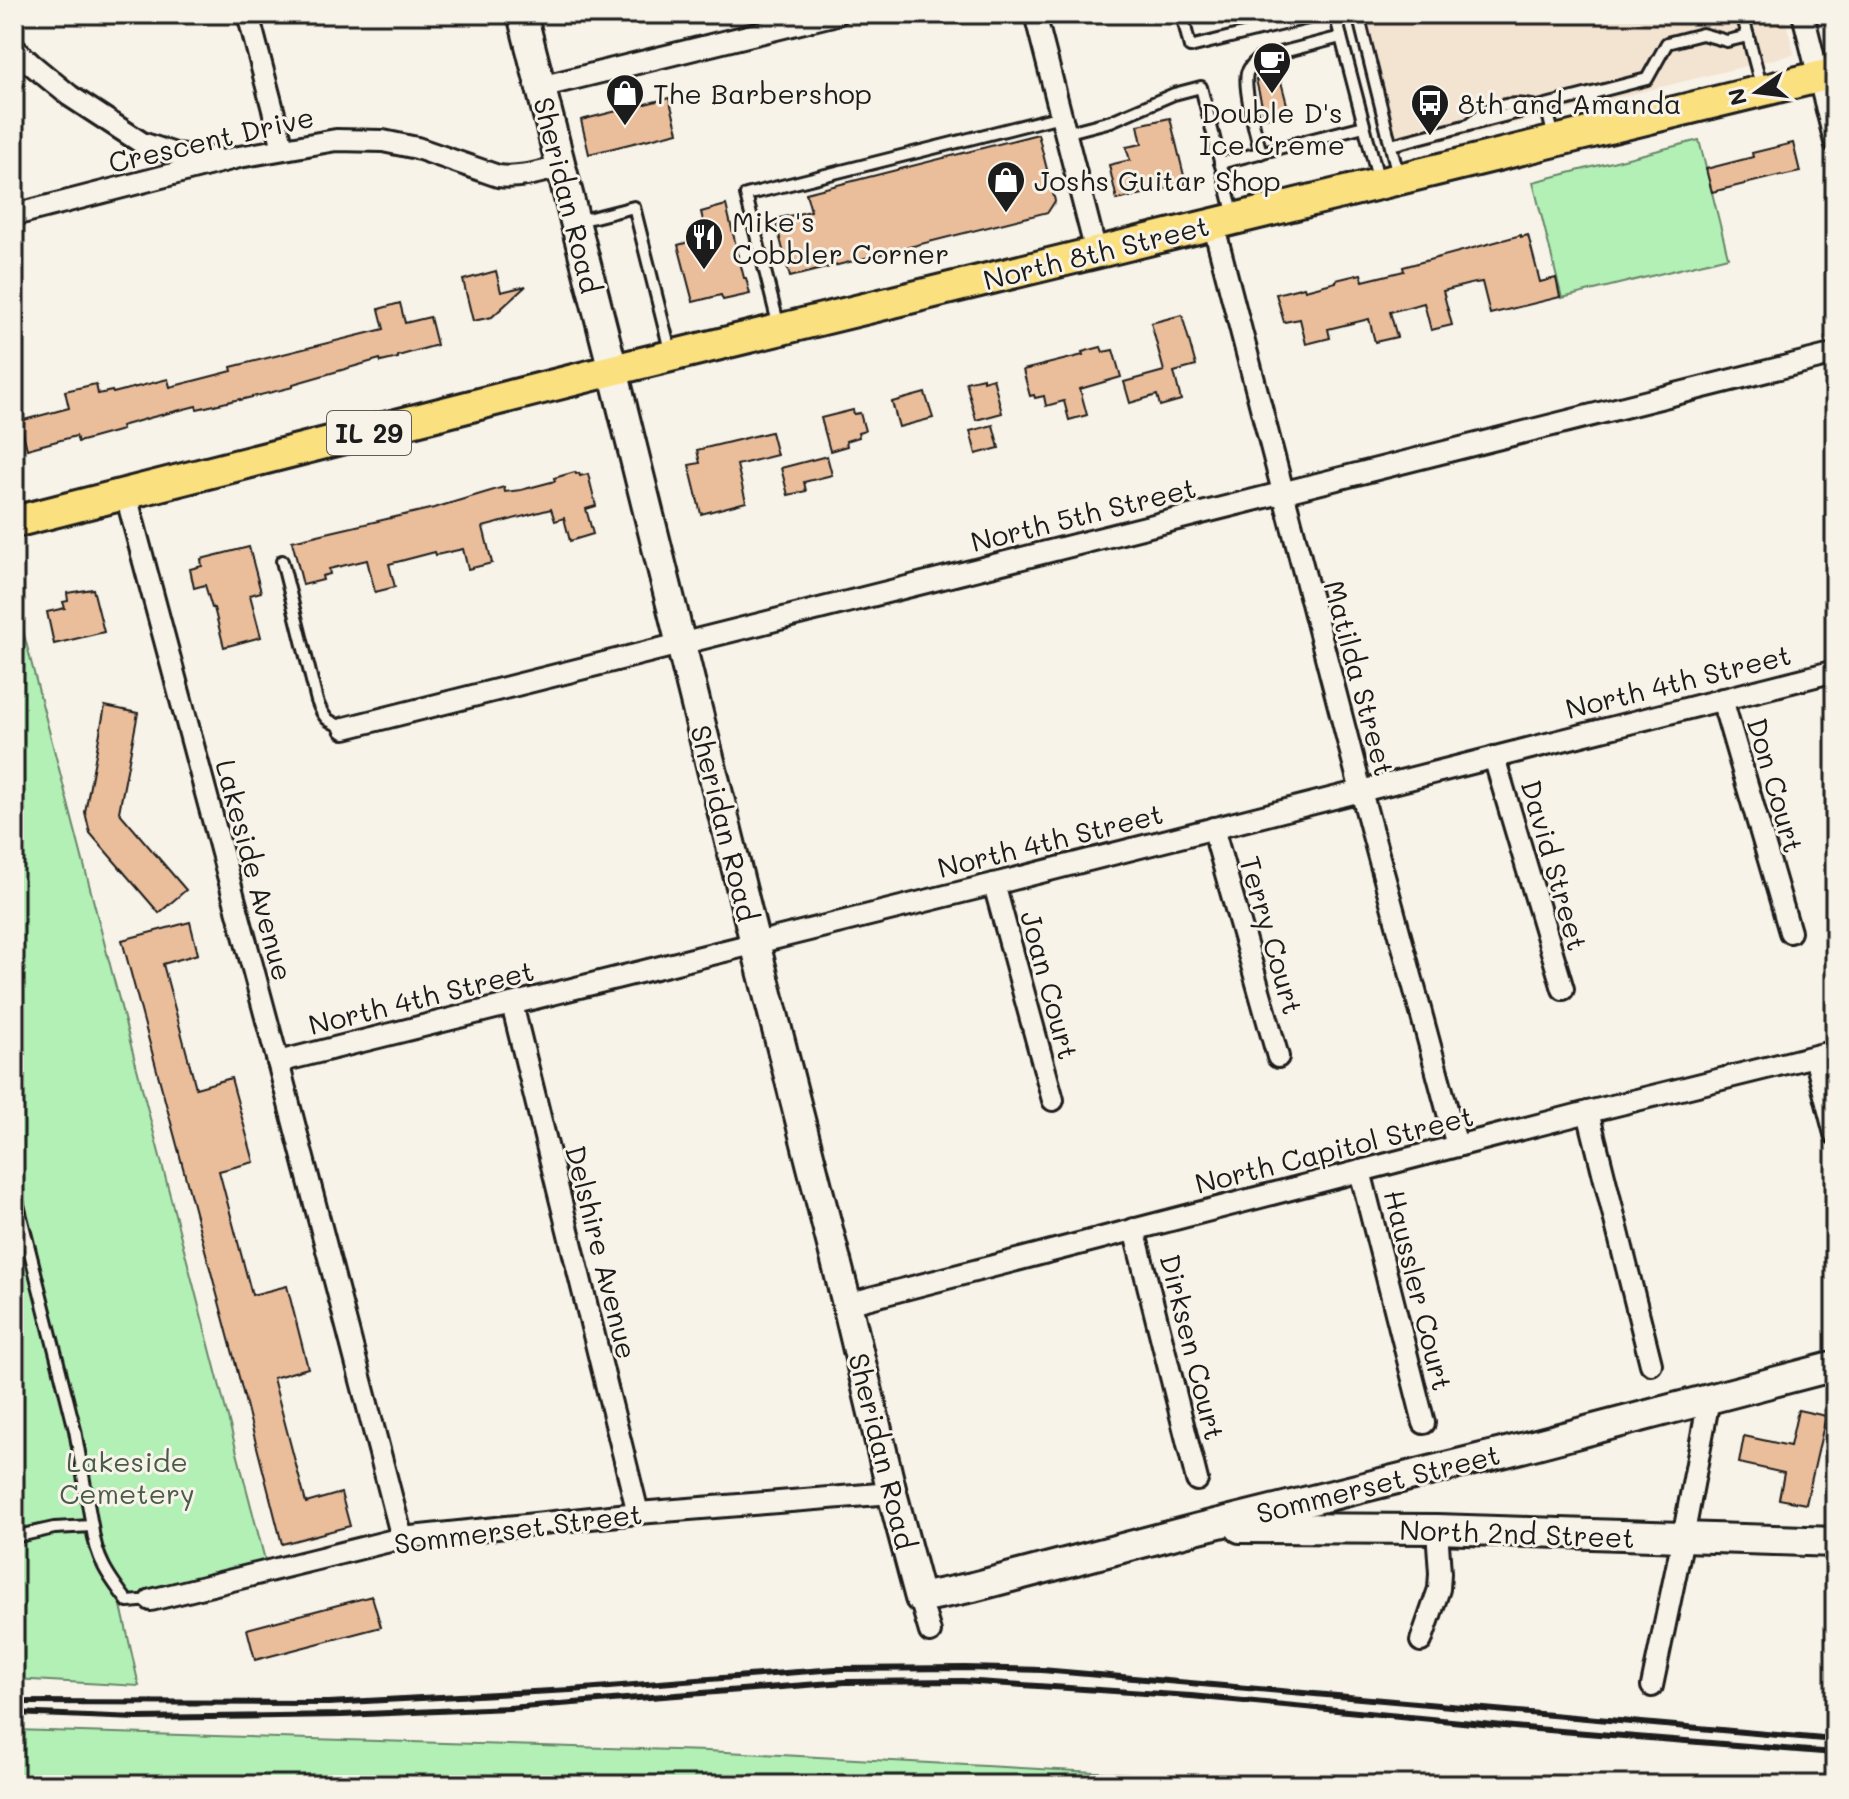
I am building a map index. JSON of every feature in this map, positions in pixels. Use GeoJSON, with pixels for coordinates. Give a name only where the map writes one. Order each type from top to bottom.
{"type":"FeatureCollection","features":[{"type":"Feature","properties":{"kind":"main road","name":"Sheridan Road"},"geometry":{"type":"LineString","coordinates":[[522,14],[920,1598]]}},
{"type":"Feature","properties":{"kind":"main road","name":"North 8th Street"},"geometry":{"type":"LineString","coordinates":[[126,495],[613,370],[1827,75]]}},
{"type":"Feature","properties":{"kind":"main road","name":"IL 29"},"geometry":{"type":"LineString","coordinates":[[14,522],[126,495]]}},
{"type":"Feature","properties":{"kind":"main road","name":"Sommerset Street"},"geometry":{"type":"LineString","coordinates":[[920,1598],[1835,1366]]}},
{"type":"Feature","properties":{"kind":"main road","name":"North 2nd Street"},"geometry":{"type":"LineString","coordinates":[[1199,1528],[1437,1529],[1835,1542]]}},
{"type":"Feature","properties":{"kind":"street"},"geometry":{"type":"LineString","coordinates":[[248,14],[283,148]]}},
{"type":"Feature","properties":{"kind":"street"},"geometry":{"type":"LineString","coordinates":[[540,87],[837,14]]}},
{"type":"Feature","properties":{"kind":"street"},"geometry":{"type":"LineString","coordinates":[[1035,14],[1096,252]]}},
{"type":"Feature","properties":{"kind":"street"},"geometry":{"type":"LineString","coordinates":[[1803,14],[1827,75],[1835,142]]}},
{"type":"Feature","properties":{"kind":"street"},"geometry":{"type":"LineString","coordinates":[[14,48],[70,96],[142,143],[175,154],[217,159],[239,157]]}},
{"type":"Feature","properties":{"kind":"street","name":"Crescent Drive"},"geometry":{"type":"LineString","coordinates":[[14,215],[239,157],[336,140],[383,141],[417,148],[498,176],[519,177],[561,167]]}},
{"type":"Feature","properties":{"kind":"street","name":"Matilda Street"},"geometry":{"type":"LineString","coordinates":[[1224,220],[1282,493],[1457,1146]]}},
{"type":"Feature","properties":{"kind":"street","name":"North 5th Street"},"geometry":{"type":"LineString","coordinates":[[345,728],[1835,354]]}},
{"type":"Feature","properties":{"kind":"street","name":"Lakeside Avenue"},"geometry":{"type":"LineString","coordinates":[[126,495],[402,1538]]}},
{"type":"Feature","properties":{"kind":"street","name":"North 4th Street"},"geometry":{"type":"LineString","coordinates":[[278,1062],[1835,671]]}},
{"type":"Feature","properties":{"kind":"street","name":"Don Court"},"geometry":{"type":"LineString","coordinates":[[1722,699],[1790,932]]}},
{"type":"Feature","properties":{"kind":"street","name":"David Street"},"geometry":{"type":"LineString","coordinates":[[1494,757],[1563,989]]}},
{"type":"Feature","properties":{"kind":"street","name":"Terry Court"},"geometry":{"type":"LineString","coordinates":[[1213,828],[1278,1057]]}},
{"type":"Feature","properties":{"kind":"street","name":"Joan Court"},"geometry":{"type":"LineString","coordinates":[[994,884],[1053,1100]]}},
{"type":"Feature","properties":{"kind":"street","name":"Delshire Avenue"},"geometry":{"type":"LineString","coordinates":[[512,1004],[638,1513]]}},
{"type":"Feature","properties":{"kind":"street"},"geometry":{"type":"LineString","coordinates":[[1825,1054],[1835,1134]]}},
{"type":"Feature","properties":{"kind":"street","name":"North Capitol Street"},"geometry":{"type":"LineString","coordinates":[[847,1304],[1588,1112],[1825,1054]]}},
{"type":"Feature","properties":{"kind":"street"},"geometry":{"type":"LineString","coordinates":[[1588,1112],[1651,1364]]}},
{"type":"Feature","properties":{"kind":"street","name":"Haussler Court"},"geometry":{"type":"LineString","coordinates":[[1360,1171],[1424,1423]]}},
{"type":"Feature","properties":{"kind":"street","name":"Dirksen Court"},"geometry":{"type":"LineString","coordinates":[[1134,1229],[1197,1480]]}},
{"type":"Feature","properties":{"kind":"street"},"geometry":{"type":"LineString","coordinates":[[1652,1686],[1709,1399]]}},
{"type":"Feature","properties":{"kind":"street","name":"Sommerset Street"},"geometry":{"type":"LineString","coordinates":[[151,1600],[402,1538],[638,1513],[892,1493]]}},
{"type":"Feature","properties":{"kind":"street"},"geometry":{"type":"LineString","coordinates":[[1421,1641],[1439,1589],[1437,1529]]}},
{"type":"Feature","properties":{"kind":"street","name":"Sheridan Road"},"geometry":{"type":"LineString","coordinates":[[920,1598],[930,1632]]}},
{"type":"Feature","properties":{"kind":"lane"},"geometry":{"type":"LineString","coordinates":[[1182,14],[1190,47],[1321,14]]}},
{"type":"Feature","properties":{"kind":"lane"},"geometry":{"type":"LineString","coordinates":[[1335,14],[1364,126],[1389,180]]}},
{"type":"Feature","properties":{"kind":"lane"},"geometry":{"type":"LineString","coordinates":[[1358,14],[1391,145],[1389,180]]}},
{"type":"Feature","properties":{"kind":"lane"},"geometry":{"type":"LineString","coordinates":[[1742,14],[1762,90]]}},
{"type":"Feature","properties":{"kind":"lane"},"geometry":{"type":"LineString","coordinates":[[1391,145],[1647,79],[1667,43],[1702,34],[1727,41],[1748,36]]}},
{"type":"Feature","properties":{"kind":"lane"},"geometry":{"type":"LineString","coordinates":[[1261,153],[1247,89],[1247,75],[1252,63],[1260,58],[1341,37]]}},
{"type":"Feature","properties":{"kind":"lane"},"geometry":{"type":"LineString","coordinates":[[780,329],[746,195],[1063,125],[1111,121],[1174,94],[1201,87],[1220,163],[1224,220]]}},
{"type":"Feature","properties":{"kind":"lane"},"geometry":{"type":"LineString","coordinates":[[1590,94],[1599,131]]}},
{"type":"Feature","properties":{"kind":"lane"},"geometry":{"type":"LineString","coordinates":[[1542,106],[1555,142]]}},
{"type":"Feature","properties":{"kind":"lane"},"geometry":{"type":"LineString","coordinates":[[1220,163],[1364,126]]}},
{"type":"Feature","properties":{"kind":"lane"},"geometry":{"type":"LineString","coordinates":[[575,222],[634,207],[672,356]]}},
{"type":"Feature","properties":{"kind":"lane"},"geometry":{"type":"LineString","coordinates":[[282,561],[317,701],[329,722],[345,728]]}},
{"type":"Feature","properties":{"kind":"lane"},"geometry":{"type":"LineString","coordinates":[[14,1189],[19,1230],[75,1430],[95,1549],[106,1574],[128,1602],[151,1600]]}},
{"type":"Feature","properties":{"kind":"lane"},"geometry":{"type":"LineString","coordinates":[[14,1537],[54,1528],[92,1526]]}},
{"type":"Feature","properties":{"kind":"shaded area"},"geometry":{"type":"Polygon","coordinates":[[[1352,14],[1784,14],[1794,54],[1387,155],[1352,14]]]}},
{"type":"Feature","properties":{"kind":"green space"},"geometry":{"type":"Polygon","coordinates":[[[1699,140],[1728,257],[1562,298],[1533,182],[1699,140]]]}},
{"type":"Feature","properties":{"kind":"green space","name":"Lakeside Cemetery"},"geometry":{"type":"Polygon","coordinates":[[[14,596],[265,1560],[120,1601],[139,1686],[14,1679],[14,596]]]}},
{"type":"Feature","properties":{"kind":"green space"},"geometry":{"type":"Polygon","coordinates":[[[14,1730],[707,1751],[1337,1785],[14,1785],[14,1730]]]}},
{"type":"Feature","properties":{"kind":"building"},"geometry":{"type":"Polygon","coordinates":[[[1279,74],[1289,112],[1265,118],[1256,80],[1279,74]]]}},
{"type":"Feature","properties":{"kind":"building"},"geometry":{"type":"Polygon","coordinates":[[[669,98],[678,132],[589,154],[581,120],[669,98]]]}},
{"type":"Feature","properties":{"kind":"building"},"geometry":{"type":"Polygon","coordinates":[[[1170,118],[1186,184],[1117,200],[1109,165],[1130,160],[1126,147],[1142,144],[1138,125],[1170,118]]]}},
{"type":"Feature","properties":{"kind":"building"},"geometry":{"type":"Polygon","coordinates":[[[1038,134],[1055,201],[1048,212],[790,277],[775,219],[811,211],[806,193],[1038,134]]]}},
{"type":"Feature","properties":{"kind":"building"},"geometry":{"type":"Polygon","coordinates":[[[1793,143],[1800,172],[1712,192],[1706,169],[1793,143]]]}},
{"type":"Feature","properties":{"kind":"building"},"geometry":{"type":"Polygon","coordinates":[[[726,205],[750,294],[723,300],[721,295],[693,302],[678,245],[707,237],[701,212],[726,205]]]}},
{"type":"Feature","properties":{"kind":"building"},"geometry":{"type":"Polygon","coordinates":[[[1528,235],[1540,282],[1556,278],[1560,297],[1490,314],[1482,282],[1470,284],[1443,291],[1452,325],[1431,330],[1424,303],[1390,312],[1397,337],[1375,342],[1369,319],[1328,329],[1330,338],[1306,344],[1300,319],[1284,322],[1276,294],[1304,287],[1305,290],[1361,274],[1363,281],[1528,235]]]}},
{"type":"Feature","properties":{"kind":"building"},"geometry":{"type":"Polygon","coordinates":[[[496,271],[501,292],[526,286],[492,317],[473,321],[463,280],[496,271]]]}},
{"type":"Feature","properties":{"kind":"building"},"geometry":{"type":"Polygon","coordinates":[[[400,303],[405,323],[430,317],[437,345],[293,384],[293,387],[153,417],[121,426],[122,430],[78,442],[76,436],[27,449],[20,421],[69,408],[65,391],[96,384],[98,394],[113,393],[168,379],[170,387],[232,371],[231,367],[384,329],[379,309],[400,303]]]}},
{"type":"Feature","properties":{"kind":"building"},"geometry":{"type":"Polygon","coordinates":[[[1182,315],[1196,366],[1174,372],[1181,400],[1160,406],[1157,395],[1130,403],[1124,382],[1164,371],[1151,323],[1182,315]]]}},
{"type":"Feature","properties":{"kind":"building"},"geometry":{"type":"Polygon","coordinates":[[[1101,347],[1103,352],[1113,350],[1121,377],[1080,389],[1087,415],[1069,420],[1064,401],[1046,406],[1044,396],[1030,396],[1023,370],[1083,355],[1082,352],[1101,347]]]}},
{"type":"Feature","properties":{"kind":"building"},"geometry":{"type":"Polygon","coordinates":[[[983,378],[983,381],[993,378],[1002,413],[976,420],[966,382],[983,378]]]}},
{"type":"Feature","properties":{"kind":"building"},"geometry":{"type":"Polygon","coordinates":[[[925,393],[933,418],[899,427],[892,402],[925,393]]]}},
{"type":"Feature","properties":{"kind":"building"},"geometry":{"type":"Polygon","coordinates":[[[853,410],[854,414],[860,413],[865,431],[858,433],[859,437],[846,441],[847,446],[830,451],[821,418],[853,410]]]}},
{"type":"Feature","properties":{"kind":"building"},"geometry":{"type":"Polygon","coordinates":[[[993,425],[999,448],[976,454],[970,431],[993,425]]]}},
{"type":"Feature","properties":{"kind":"building"},"geometry":{"type":"Polygon","coordinates":[[[771,432],[777,455],[737,465],[746,502],[701,514],[689,465],[700,463],[697,450],[771,432]]]}},
{"type":"Feature","properties":{"kind":"building"},"geometry":{"type":"Polygon","coordinates":[[[827,456],[832,475],[804,482],[806,491],[788,495],[781,468],[827,456]]]}},
{"type":"Feature","properties":{"kind":"building"},"geometry":{"type":"Polygon","coordinates":[[[575,472],[580,476],[588,474],[596,506],[586,509],[593,534],[570,541],[564,518],[555,521],[551,509],[483,527],[492,563],[468,569],[463,549],[436,555],[435,552],[389,564],[395,587],[375,592],[367,560],[329,569],[330,574],[322,576],[323,580],[303,585],[292,541],[434,508],[504,487],[505,492],[521,490],[575,472]]]}},
{"type":"Feature","properties":{"kind":"building"},"geometry":{"type":"Polygon","coordinates":[[[249,547],[261,592],[250,595],[261,637],[224,647],[205,585],[194,588],[190,569],[202,566],[201,559],[249,547]]]}},
{"type":"Feature","properties":{"kind":"building"},"geometry":{"type":"Polygon","coordinates":[[[93,589],[104,632],[54,644],[47,612],[65,608],[63,602],[68,601],[67,593],[93,589]]]}},
{"type":"Feature","properties":{"kind":"building"},"geometry":{"type":"Polygon","coordinates":[[[105,706],[138,713],[119,812],[186,890],[159,913],[90,833],[85,812],[105,706]]]}},
{"type":"Feature","properties":{"kind":"building"},"geometry":{"type":"Polygon","coordinates":[[[190,922],[198,954],[163,964],[196,1088],[231,1078],[254,1162],[219,1171],[252,1295],[287,1286],[308,1368],[273,1378],[306,1503],[341,1493],[350,1526],[282,1544],[122,940],[190,922]]]}},
{"type":"Feature","properties":{"kind":"building"},"geometry":{"type":"Polygon","coordinates":[[[1798,1410],[1826,1416],[1806,1504],[1779,1499],[1784,1473],[1739,1463],[1744,1436],[1790,1446],[1798,1410]]]}},
{"type":"Feature","properties":{"kind":"building"},"geometry":{"type":"Polygon","coordinates":[[[372,1596],[381,1627],[255,1660],[247,1629],[372,1596]]]}},
{"type":"Feature","properties":{"kind":"railway"},"geometry":{"type":"LineString","coordinates":[[14,1702],[329,1703],[571,1690],[836,1669],[965,1668],[1042,1670],[1835,1740]]}},
{"type":"Feature","properties":{"kind":"railway"},"geometry":{"type":"LineString","coordinates":[[14,1713],[137,1718],[342,1715],[509,1708],[845,1682],[962,1681],[1191,1696],[1536,1729],[1835,1753]]}},
{"type":"Feature","properties":{"kind":"place","name":"Double D's Ice Creme"},"geometry":{"type":"Point","coordinates":[1272,95]}},
{"type":"Feature","properties":{"kind":"place","name":"The Barbershop"},"geometry":{"type":"Point","coordinates":[625,127]}},
{"type":"Feature","properties":{"kind":"place","name":"8th and Amanda"},"geometry":{"type":"Point","coordinates":[1430,137]}},
{"type":"Feature","properties":{"kind":"place","name":"Joshs Guitar Shop"},"geometry":{"type":"Point","coordinates":[1006,214]}},
{"type":"Feature","properties":{"kind":"place","name":"Mike's Cobbler Corner"},"geometry":{"type":"Point","coordinates":[704,271]}}]}
